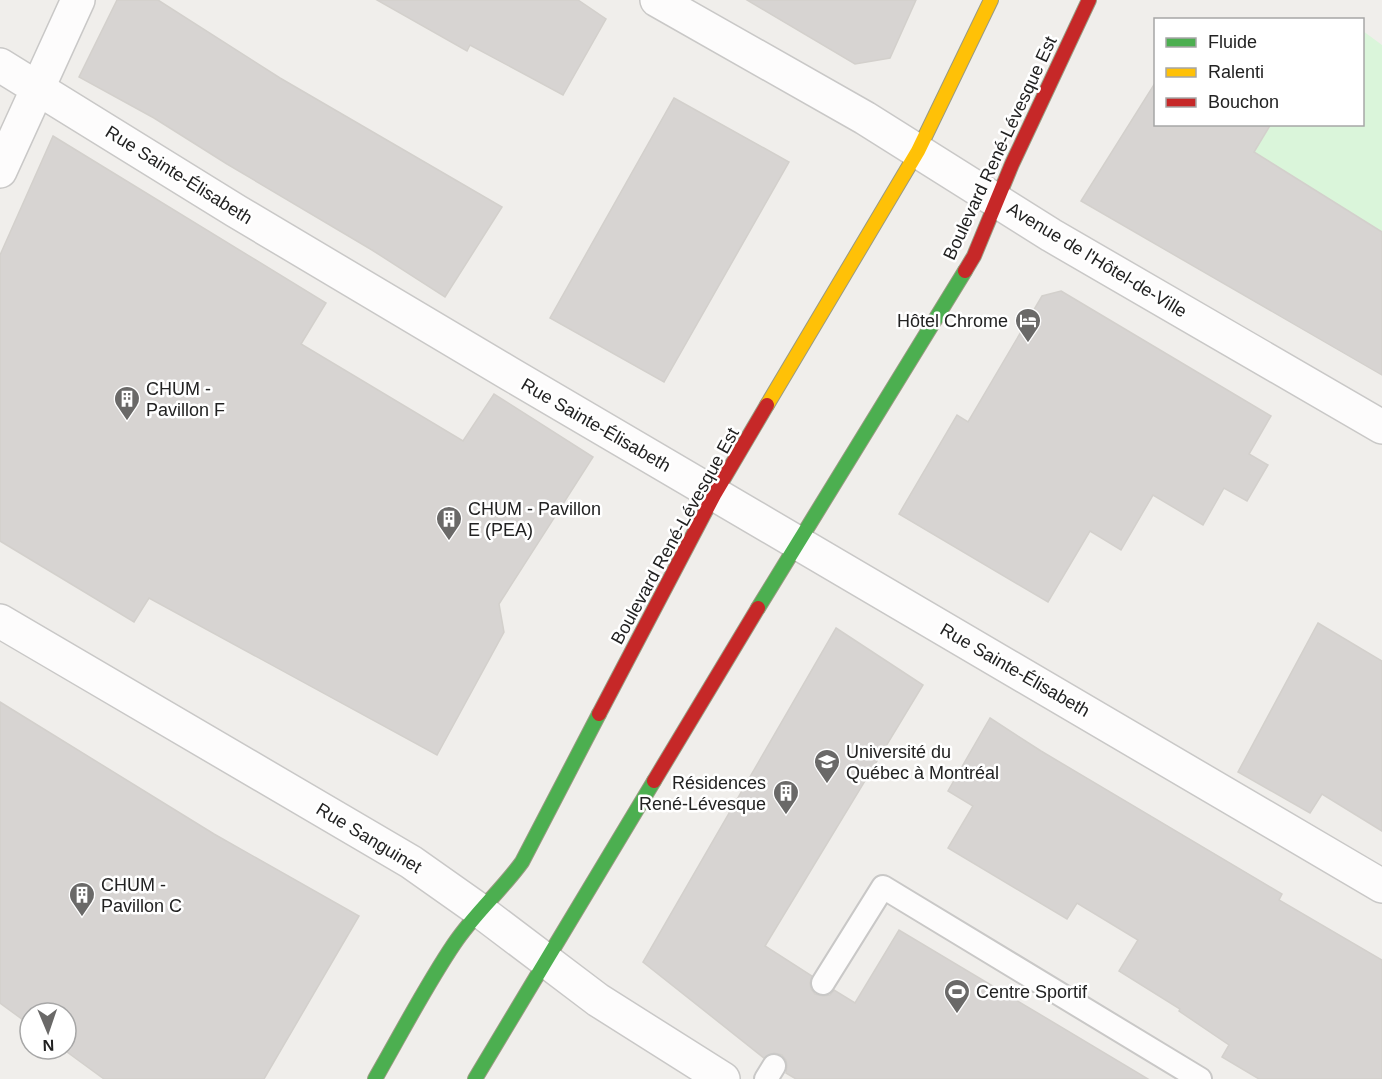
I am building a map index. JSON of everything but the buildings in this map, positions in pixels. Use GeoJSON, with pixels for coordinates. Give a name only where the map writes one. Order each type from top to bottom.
{"type":"FeatureCollection","features":[{"type":"Feature","properties":{"kind":"main road","name":"Boulevard René-Lévesque Est"},"geometry":{"type":"LineString","coordinates":[[375,1079],[453,944],[479,910],[511,878],[522,862],[714,495],[918,151],[991,0]]}},
{"type":"Feature","properties":{"kind":"main road","name":"Boulevard René-Lévesque Est"},"geometry":{"type":"LineString","coordinates":[[475,1079],[797,542],[974,256],[1012,164],[1089,0]]}},
{"type":"Feature","properties":{"kind":"street"},"geometry":{"type":"LineString","coordinates":[[0,171],[78,0]]}},
{"type":"Feature","properties":{"kind":"street","name":"Avenue de l'Hôtel-de-Ville"},"geometry":{"type":"LineString","coordinates":[[657,0],[865,118],[1051,235],[1382,428]]}},
{"type":"Feature","properties":{"kind":"street","name":"Rue Sainte-Élisabeth"},"geometry":{"type":"LineString","coordinates":[[0,65],[37,90],[70,107],[246,217],[714,495],[1382,886]]}},
{"type":"Feature","properties":{"kind":"street","name":"Rue Sanguinet"},"geometry":{"type":"LineString","coordinates":[[0,621],[411,862],[546,959],[598,1000],[723,1079]]}},
{"type":"Feature","properties":{"kind":"lane"},"geometry":{"type":"LineString","coordinates":[[823,983],[883,887],[1200,1079]]}},
{"type":"Feature","properties":{"kind":"green space"},"geometry":{"type":"Polygon","coordinates":[[[1364,32],[1382,45],[1382,232],[1254,152],[1270,126],[1364,126],[1364,32]]]}},
{"type":"Feature","properties":{"kind":"traffic: fast"},"geometry":{"type":"LineString","coordinates":[[758,608],[965,271]]}},
{"type":"Feature","properties":{"kind":"traffic: fast"},"geometry":{"type":"LineString","coordinates":[[375,1079],[443,960],[470,923],[522,862],[599,714]]}},
{"type":"Feature","properties":{"kind":"traffic: fast"},"geometry":{"type":"LineString","coordinates":[[475,1079],[654,781]]}},
{"type":"Feature","properties":{"kind":"traffic: slow"},"geometry":{"type":"LineString","coordinates":[[767,405],[918,151],[991,0]]}},
{"type":"Feature","properties":{"kind":"traffic: jam"},"geometry":{"type":"LineString","coordinates":[[965,271],[974,256],[1012,164],[1089,0]]}},
{"type":"Feature","properties":{"kind":"traffic: jam"},"geometry":{"type":"LineString","coordinates":[[599,714],[714,495],[767,405]]}},
{"type":"Feature","properties":{"kind":"traffic: jam"},"geometry":{"type":"LineString","coordinates":[[654,781],[758,608]]}},
{"type":"Feature","properties":{"kind":"place","name":"Hôtel Chrome"},"geometry":{"type":"Point","coordinates":[1028,344]}},
{"type":"Feature","properties":{"kind":"place","name":"CHUM - Pavillon F"},"geometry":{"type":"Point","coordinates":[127,422]}},
{"type":"Feature","properties":{"kind":"place","name":"CHUM - Pavillon E (PEA)"},"geometry":{"type":"Point","coordinates":[449,542]}},
{"type":"Feature","properties":{"kind":"place","name":"Université du Québec à Montréal"},"geometry":{"type":"Point","coordinates":[827,785]}},
{"type":"Feature","properties":{"kind":"place","name":"Résidences René-Lévesque"},"geometry":{"type":"Point","coordinates":[786,816]}},
{"type":"Feature","properties":{"kind":"place","name":"CHUM - Pavillon C"},"geometry":{"type":"Point","coordinates":[82,918]}},
{"type":"Feature","properties":{"kind":"place","name":"Centre Sportif"},"geometry":{"type":"Point","coordinates":[957,1015]}}]}
